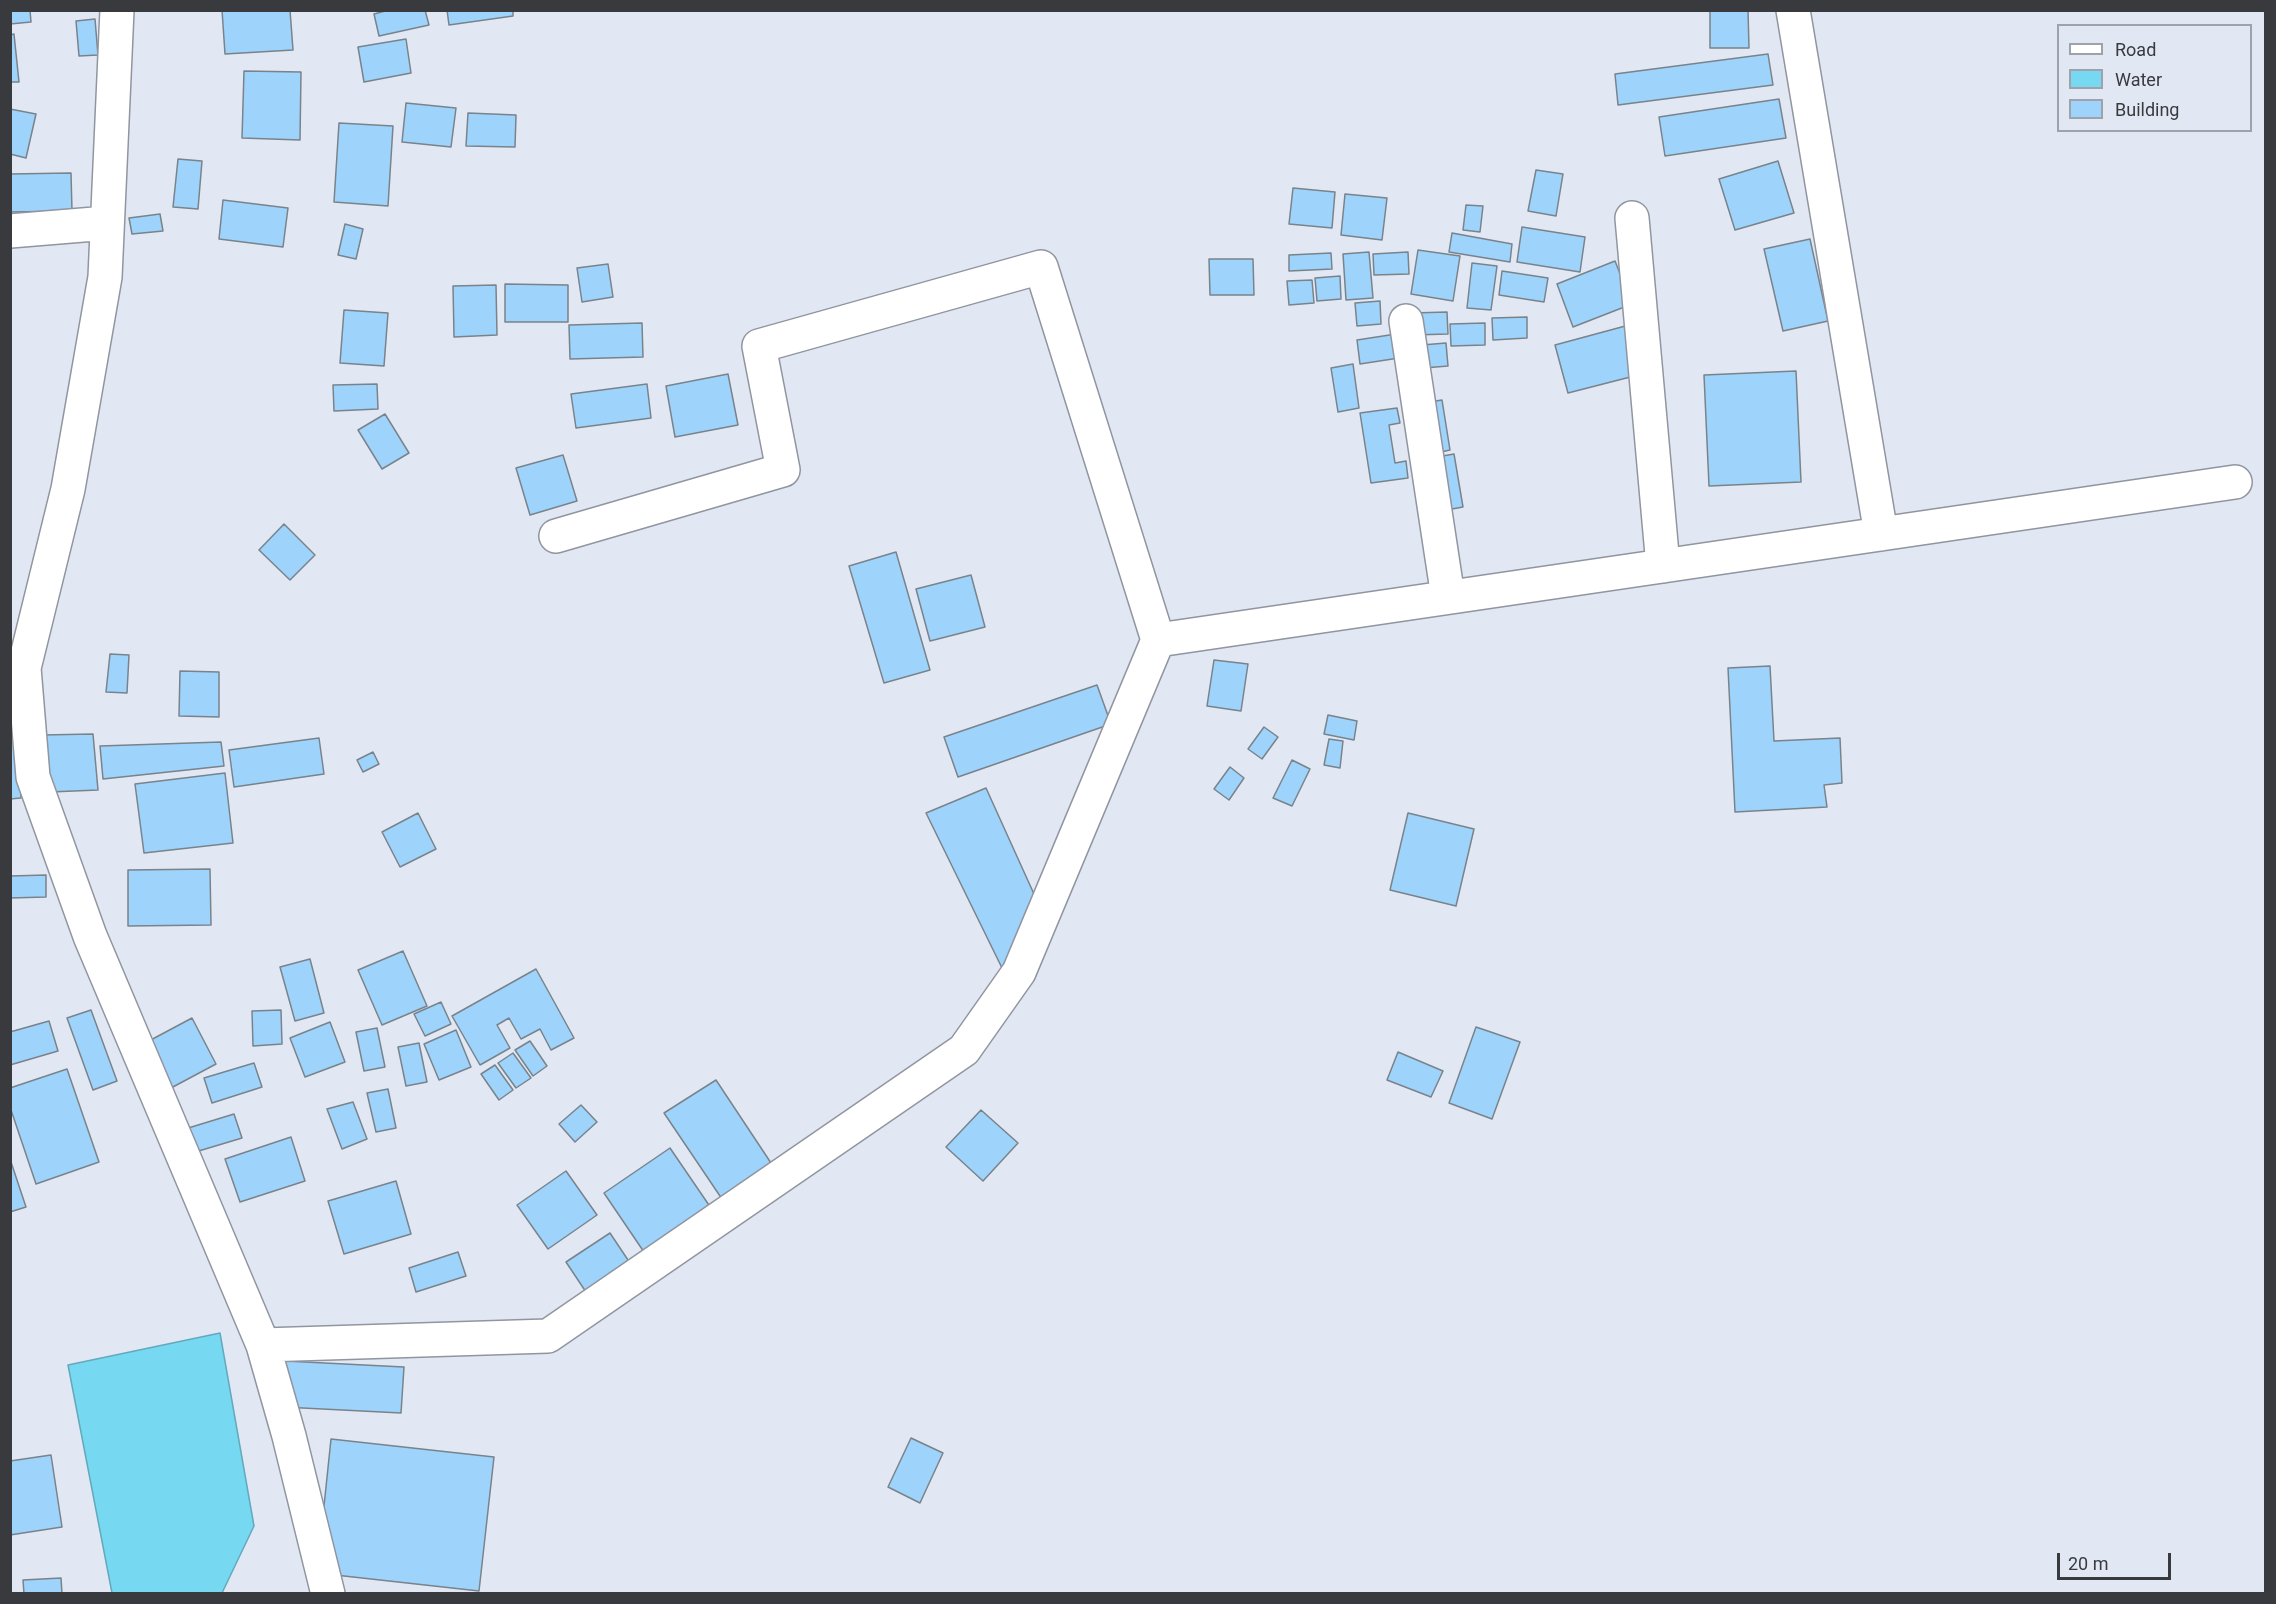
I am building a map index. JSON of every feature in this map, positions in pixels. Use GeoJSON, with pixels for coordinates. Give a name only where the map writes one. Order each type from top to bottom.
{"type":"FeatureCollection","features":[{"type":"Feature","properties":{"kind":"street"},"geometry":{"type":"LineString","coordinates":[[117,10],[105,277],[68,489],[24,668],[33,777],[90,936],[263,1345],[328,1593]]}},
{"type":"Feature","properties":{"kind":"street"},"geometry":{"type":"LineString","coordinates":[[1793,10],[1881,534]]}},
{"type":"Feature","properties":{"kind":"street"},"geometry":{"type":"LineString","coordinates":[[1632,218],[1663,566]]}},
{"type":"Feature","properties":{"kind":"street"},"geometry":{"type":"LineString","coordinates":[[10,231],[107,223]]}},
{"type":"Feature","properties":{"kind":"street"},"geometry":{"type":"LineString","coordinates":[[263,1345],[548,1336],[964,1050],[1019,972],[1158,640],[1041,267],[759,346],[783,470],[556,536]]}},
{"type":"Feature","properties":{"kind":"street"},"geometry":{"type":"LineString","coordinates":[[1407,321],[1448,597]]}},
{"type":"Feature","properties":{"kind":"street"},"geometry":{"type":"LineString","coordinates":[[1158,640],[2235,482]]}},
{"type":"Feature","properties":{"kind":"water"},"geometry":{"type":"Polygon","coordinates":[[[220,1333],[254,1526],[222,1593],[112,1593],[68,1365],[220,1333]]]}},
{"type":"Feature","properties":{"kind":"building"},"geometry":{"type":"Polygon","coordinates":[[[10,10],[30,10],[31,22],[10,24],[10,10]]]}},
{"type":"Feature","properties":{"kind":"building"},"geometry":{"type":"Polygon","coordinates":[[[222,10],[290,10],[293,50],[225,54],[222,10]]]}},
{"type":"Feature","properties":{"kind":"building"},"geometry":{"type":"Polygon","coordinates":[[[389,10],[425,10],[429,25],[379,36],[374,14],[389,10]]]}},
{"type":"Feature","properties":{"kind":"building"},"geometry":{"type":"Polygon","coordinates":[[[447,10],[513,10],[513,16],[449,25],[447,10]]]}},
{"type":"Feature","properties":{"kind":"building"},"geometry":{"type":"Polygon","coordinates":[[[1710,10],[1748,10],[1749,48],[1710,48],[1710,10]]]}},
{"type":"Feature","properties":{"kind":"building"},"geometry":{"type":"Polygon","coordinates":[[[95,19],[98,55],[79,56],[76,21],[95,19]]]}},
{"type":"Feature","properties":{"kind":"building"},"geometry":{"type":"Polygon","coordinates":[[[14,34],[19,82],[10,82],[10,35],[14,34]]]}},
{"type":"Feature","properties":{"kind":"building"},"geometry":{"type":"Polygon","coordinates":[[[406,39],[411,73],[364,82],[358,47],[406,39]]]}},
{"type":"Feature","properties":{"kind":"building"},"geometry":{"type":"Polygon","coordinates":[[[1768,54],[1773,85],[1618,105],[1615,74],[1768,54]]]}},
{"type":"Feature","properties":{"kind":"building"},"geometry":{"type":"Polygon","coordinates":[[[244,71],[301,72],[300,140],[242,138],[244,71]]]}},
{"type":"Feature","properties":{"kind":"building"},"geometry":{"type":"Polygon","coordinates":[[[1779,99],[1786,138],[1665,156],[1659,117],[1779,99]]]}},
{"type":"Feature","properties":{"kind":"building"},"geometry":{"type":"Polygon","coordinates":[[[406,103],[456,108],[451,147],[402,142],[406,103]]]}},
{"type":"Feature","properties":{"kind":"building"},"geometry":{"type":"Polygon","coordinates":[[[10,109],[36,114],[26,158],[10,154],[10,109]]]}},
{"type":"Feature","properties":{"kind":"building"},"geometry":{"type":"Polygon","coordinates":[[[468,113],[516,115],[515,147],[466,146],[468,113]]]}},
{"type":"Feature","properties":{"kind":"building"},"geometry":{"type":"Polygon","coordinates":[[[339,123],[393,126],[388,206],[334,202],[339,123]]]}},
{"type":"Feature","properties":{"kind":"building"},"geometry":{"type":"Polygon","coordinates":[[[178,159],[202,161],[198,209],[173,207],[178,159]]]}},
{"type":"Feature","properties":{"kind":"building"},"geometry":{"type":"Polygon","coordinates":[[[1778,161],[1794,213],[1735,230],[1719,179],[1778,161]]]}},
{"type":"Feature","properties":{"kind":"building"},"geometry":{"type":"Polygon","coordinates":[[[1536,170],[1563,174],[1556,216],[1528,211],[1536,170]]]}},
{"type":"Feature","properties":{"kind":"building"},"geometry":{"type":"Polygon","coordinates":[[[71,173],[72,211],[10,212],[10,174],[71,173]]]}},
{"type":"Feature","properties":{"kind":"building"},"geometry":{"type":"Polygon","coordinates":[[[1293,188],[1335,192],[1332,228],[1289,224],[1293,188]]]}},
{"type":"Feature","properties":{"kind":"building"},"geometry":{"type":"Polygon","coordinates":[[[1345,194],[1387,198],[1382,240],[1341,235],[1345,194]]]}},
{"type":"Feature","properties":{"kind":"building"},"geometry":{"type":"Polygon","coordinates":[[[223,200],[288,208],[283,247],[219,239],[223,200]]]}},
{"type":"Feature","properties":{"kind":"building"},"geometry":{"type":"Polygon","coordinates":[[[1466,205],[1483,206],[1480,232],[1463,230],[1466,205]]]}},
{"type":"Feature","properties":{"kind":"building"},"geometry":{"type":"Polygon","coordinates":[[[160,214],[163,231],[132,234],[129,218],[160,214]]]}},
{"type":"Feature","properties":{"kind":"building"},"geometry":{"type":"Polygon","coordinates":[[[345,224],[363,229],[356,259],[338,255],[345,224]]]}},
{"type":"Feature","properties":{"kind":"building"},"geometry":{"type":"Polygon","coordinates":[[[1522,227],[1585,237],[1580,272],[1517,262],[1522,227]]]}},
{"type":"Feature","properties":{"kind":"building"},"geometry":{"type":"Polygon","coordinates":[[[1452,233],[1512,244],[1510,262],[1449,252],[1452,233]]]}},
{"type":"Feature","properties":{"kind":"building"},"geometry":{"type":"Polygon","coordinates":[[[1810,239],[1828,321],[1783,331],[1764,249],[1810,239]]]}},
{"type":"Feature","properties":{"kind":"building"},"geometry":{"type":"Polygon","coordinates":[[[1418,250],[1460,256],[1453,301],[1411,294],[1418,250]]]}},
{"type":"Feature","properties":{"kind":"building"},"geometry":{"type":"Polygon","coordinates":[[[1369,252],[1373,298],[1346,300],[1343,254],[1369,252]]]}},
{"type":"Feature","properties":{"kind":"building"},"geometry":{"type":"Polygon","coordinates":[[[1408,252],[1409,274],[1374,275],[1373,254],[1408,252]]]}},
{"type":"Feature","properties":{"kind":"building"},"geometry":{"type":"Polygon","coordinates":[[[1331,253],[1332,269],[1289,271],[1289,255],[1331,253]]]}},
{"type":"Feature","properties":{"kind":"building"},"geometry":{"type":"Polygon","coordinates":[[[1209,259],[1253,259],[1254,295],[1210,295],[1209,259]]]}},
{"type":"Feature","properties":{"kind":"building"},"geometry":{"type":"Polygon","coordinates":[[[1615,261],[1632,304],[1573,327],[1557,284],[1615,261]]]}},
{"type":"Feature","properties":{"kind":"building"},"geometry":{"type":"Polygon","coordinates":[[[1472,263],[1497,266],[1491,310],[1467,308],[1472,263]]]}},
{"type":"Feature","properties":{"kind":"building"},"geometry":{"type":"Polygon","coordinates":[[[608,264],[613,297],[582,302],[577,268],[608,264]]]}},
{"type":"Feature","properties":{"kind":"building"},"geometry":{"type":"Polygon","coordinates":[[[1502,271],[1548,278],[1544,302],[1499,295],[1502,271]]]}},
{"type":"Feature","properties":{"kind":"building"},"geometry":{"type":"Polygon","coordinates":[[[1340,276],[1341,299],[1317,301],[1315,278],[1340,276]]]}},
{"type":"Feature","properties":{"kind":"building"},"geometry":{"type":"Polygon","coordinates":[[[1312,280],[1314,303],[1289,305],[1287,281],[1312,280]]]}},
{"type":"Feature","properties":{"kind":"building"},"geometry":{"type":"Polygon","coordinates":[[[505,284],[568,285],[568,322],[505,322],[505,284]]]}},
{"type":"Feature","properties":{"kind":"building"},"geometry":{"type":"Polygon","coordinates":[[[496,285],[497,335],[454,337],[453,286],[496,285]]]}},
{"type":"Feature","properties":{"kind":"building"},"geometry":{"type":"Polygon","coordinates":[[[1380,301],[1381,324],[1357,326],[1355,303],[1380,301]]]}},
{"type":"Feature","properties":{"kind":"building"},"geometry":{"type":"Polygon","coordinates":[[[344,310],[388,313],[384,366],[340,363],[344,310]]]}},
{"type":"Feature","properties":{"kind":"building"},"geometry":{"type":"Polygon","coordinates":[[[1447,312],[1448,334],[1413,335],[1412,313],[1447,312]]]}},
{"type":"Feature","properties":{"kind":"building"},"geometry":{"type":"Polygon","coordinates":[[[1527,317],[1527,338],[1493,340],[1492,318],[1527,317]]]}},
{"type":"Feature","properties":{"kind":"building"},"geometry":{"type":"Polygon","coordinates":[[[642,323],[643,357],[570,359],[569,325],[642,323]]]}},
{"type":"Feature","properties":{"kind":"building"},"geometry":{"type":"Polygon","coordinates":[[[1485,323],[1485,345],[1451,346],[1450,324],[1485,323]]]}},
{"type":"Feature","properties":{"kind":"building"},"geometry":{"type":"Polygon","coordinates":[[[1629,325],[1642,374],[1568,393],[1555,345],[1629,325]]]}},
{"type":"Feature","properties":{"kind":"building"},"geometry":{"type":"Polygon","coordinates":[[[1396,334],[1399,358],[1360,364],[1357,340],[1396,334]]]}},
{"type":"Feature","properties":{"kind":"building"},"geometry":{"type":"Polygon","coordinates":[[[1446,343],[1448,366],[1424,368],[1422,345],[1446,343]]]}},
{"type":"Feature","properties":{"kind":"building"},"geometry":{"type":"Polygon","coordinates":[[[1353,364],[1359,408],[1338,412],[1331,368],[1353,364]]]}},
{"type":"Feature","properties":{"kind":"building"},"geometry":{"type":"Polygon","coordinates":[[[1796,371],[1801,482],[1709,486],[1704,375],[1796,371]]]}},
{"type":"Feature","properties":{"kind":"building"},"geometry":{"type":"Polygon","coordinates":[[[728,374],[738,425],[675,437],[666,386],[728,374]]]}},
{"type":"Feature","properties":{"kind":"building"},"geometry":{"type":"Polygon","coordinates":[[[377,384],[378,409],[334,411],[333,385],[377,384]]]}},
{"type":"Feature","properties":{"kind":"building"},"geometry":{"type":"Polygon","coordinates":[[[647,384],[651,418],[576,428],[571,394],[647,384]]]}},
{"type":"Feature","properties":{"kind":"building"},"geometry":{"type":"Polygon","coordinates":[[[1442,400],[1450,450],[1432,454],[1423,403],[1442,400]]]}},
{"type":"Feature","properties":{"kind":"building"},"geometry":{"type":"Polygon","coordinates":[[[1397,408],[1400,423],[1389,425],[1395,463],[1406,461],[1408,478],[1371,483],[1360,413],[1397,408]]]}},
{"type":"Feature","properties":{"kind":"building"},"geometry":{"type":"Polygon","coordinates":[[[385,414],[409,453],[382,469],[358,430],[385,414]]]}},
{"type":"Feature","properties":{"kind":"building"},"geometry":{"type":"Polygon","coordinates":[[[1454,454],[1463,507],[1441,511],[1431,458],[1454,454]]]}},
{"type":"Feature","properties":{"kind":"building"},"geometry":{"type":"Polygon","coordinates":[[[563,455],[577,501],[530,515],[516,468],[563,455]]]}},
{"type":"Feature","properties":{"kind":"building"},"geometry":{"type":"Polygon","coordinates":[[[284,524],[315,555],[290,580],[259,550],[284,524]]]}},
{"type":"Feature","properties":{"kind":"building"},"geometry":{"type":"Polygon","coordinates":[[[896,552],[930,670],[884,683],[849,566],[896,552]]]}},
{"type":"Feature","properties":{"kind":"building"},"geometry":{"type":"Polygon","coordinates":[[[971,575],[985,627],[930,641],[916,589],[971,575]]]}},
{"type":"Feature","properties":{"kind":"building"},"geometry":{"type":"Polygon","coordinates":[[[110,654],[129,655],[127,693],[106,692],[110,654]]]}},
{"type":"Feature","properties":{"kind":"building"},"geometry":{"type":"Polygon","coordinates":[[[1214,660],[1248,664],[1241,711],[1207,706],[1214,660]]]}},
{"type":"Feature","properties":{"kind":"building"},"geometry":{"type":"Polygon","coordinates":[[[1770,666],[1774,741],[1840,738],[1842,783],[1824,785],[1827,807],[1735,812],[1728,668],[1770,666]]]}},
{"type":"Feature","properties":{"kind":"building"},"geometry":{"type":"Polygon","coordinates":[[[180,671],[219,672],[219,717],[179,716],[180,671]]]}},
{"type":"Feature","properties":{"kind":"building"},"geometry":{"type":"Polygon","coordinates":[[[1097,685],[1111,724],[958,777],[944,737],[1097,685]]]}},
{"type":"Feature","properties":{"kind":"building"},"geometry":{"type":"Polygon","coordinates":[[[1328,715],[1357,721],[1354,740],[1324,734],[1328,715]]]}},
{"type":"Feature","properties":{"kind":"building"},"geometry":{"type":"Polygon","coordinates":[[[1264,727],[1278,737],[1262,759],[1248,749],[1264,727]]]}},
{"type":"Feature","properties":{"kind":"building"},"geometry":{"type":"Polygon","coordinates":[[[19,728],[21,798],[10,799],[10,729],[19,728]]]}},
{"type":"Feature","properties":{"kind":"building"},"geometry":{"type":"Polygon","coordinates":[[[93,734],[98,790],[50,792],[42,735],[93,734]]]}},
{"type":"Feature","properties":{"kind":"building"},"geometry":{"type":"Polygon","coordinates":[[[319,738],[324,774],[234,787],[229,750],[319,738]]]}},
{"type":"Feature","properties":{"kind":"building"},"geometry":{"type":"Polygon","coordinates":[[[1329,739],[1343,741],[1340,768],[1324,765],[1329,739]]]}},
{"type":"Feature","properties":{"kind":"building"},"geometry":{"type":"Polygon","coordinates":[[[221,742],[224,766],[103,779],[100,746],[221,742]]]}},
{"type":"Feature","properties":{"kind":"building"},"geometry":{"type":"Polygon","coordinates":[[[373,752],[379,764],[363,772],[357,760],[373,752]]]}},
{"type":"Feature","properties":{"kind":"building"},"geometry":{"type":"Polygon","coordinates":[[[1292,760],[1310,769],[1292,806],[1273,798],[1292,760]]]}},
{"type":"Feature","properties":{"kind":"building"},"geometry":{"type":"Polygon","coordinates":[[[1230,767],[1244,778],[1229,800],[1214,789],[1230,767]]]}},
{"type":"Feature","properties":{"kind":"building"},"geometry":{"type":"Polygon","coordinates":[[[225,773],[233,843],[144,853],[135,784],[225,773]]]}},
{"type":"Feature","properties":{"kind":"building"},"geometry":{"type":"Polygon","coordinates":[[[986,788],[1034,894],[1003,970],[926,813],[986,788]]]}},
{"type":"Feature","properties":{"kind":"building"},"geometry":{"type":"Polygon","coordinates":[[[418,813],[436,849],[400,867],[382,832],[418,813]]]}},
{"type":"Feature","properties":{"kind":"building"},"geometry":{"type":"Polygon","coordinates":[[[1408,813],[1474,829],[1456,906],[1390,890],[1408,813]]]}},
{"type":"Feature","properties":{"kind":"building"},"geometry":{"type":"Polygon","coordinates":[[[210,869],[211,925],[128,926],[128,870],[210,869]]]}},
{"type":"Feature","properties":{"kind":"building"},"geometry":{"type":"Polygon","coordinates":[[[46,875],[46,897],[10,898],[10,876],[46,875]]]}},
{"type":"Feature","properties":{"kind":"building"},"geometry":{"type":"Polygon","coordinates":[[[403,951],[427,1006],[382,1025],[358,970],[403,951]]]}},
{"type":"Feature","properties":{"kind":"building"},"geometry":{"type":"Polygon","coordinates":[[[310,959],[324,1013],[295,1021],[280,967],[310,959]]]}},
{"type":"Feature","properties":{"kind":"building"},"geometry":{"type":"Polygon","coordinates":[[[536,969],[574,1038],[551,1050],[540,1029],[521,1039],[509,1018],[497,1025],[510,1048],[480,1065],[452,1016],[536,969]]]}},
{"type":"Feature","properties":{"kind":"building"},"geometry":{"type":"Polygon","coordinates":[[[441,1002],[451,1024],[425,1036],[414,1014],[441,1002]]]}},
{"type":"Feature","properties":{"kind":"building"},"geometry":{"type":"Polygon","coordinates":[[[91,1010],[117,1081],[93,1090],[67,1018],[91,1010]]]}},
{"type":"Feature","properties":{"kind":"building"},"geometry":{"type":"Polygon","coordinates":[[[281,1010],[282,1044],[253,1046],[252,1011],[281,1010]]]}},
{"type":"Feature","properties":{"kind":"building"},"geometry":{"type":"Polygon","coordinates":[[[192,1018],[216,1064],[171,1088],[147,1042],[192,1018]]]}},
{"type":"Feature","properties":{"kind":"building"},"geometry":{"type":"Polygon","coordinates":[[[49,1021],[58,1051],[10,1065],[10,1032],[49,1021]]]}},
{"type":"Feature","properties":{"kind":"building"},"geometry":{"type":"Polygon","coordinates":[[[330,1022],[345,1062],[305,1077],[290,1038],[330,1022]]]}},
{"type":"Feature","properties":{"kind":"building"},"geometry":{"type":"Polygon","coordinates":[[[1476,1027],[1520,1042],[1492,1119],[1449,1103],[1476,1027]]]}},
{"type":"Feature","properties":{"kind":"building"},"geometry":{"type":"Polygon","coordinates":[[[377,1028],[385,1067],[364,1071],[356,1032],[377,1028]]]}},
{"type":"Feature","properties":{"kind":"building"},"geometry":{"type":"Polygon","coordinates":[[[456,1030],[471,1067],[439,1080],[424,1044],[456,1030]]]}},
{"type":"Feature","properties":{"kind":"building"},"geometry":{"type":"Polygon","coordinates":[[[530,1041],[547,1066],[533,1076],[515,1050],[530,1041]]]}},
{"type":"Feature","properties":{"kind":"building"},"geometry":{"type":"Polygon","coordinates":[[[419,1043],[427,1082],[406,1086],[398,1047],[419,1043]]]}},
{"type":"Feature","properties":{"kind":"building"},"geometry":{"type":"Polygon","coordinates":[[[1398,1052],[1443,1071],[1431,1097],[1387,1080],[1398,1052]]]}},
{"type":"Feature","properties":{"kind":"building"},"geometry":{"type":"Polygon","coordinates":[[[513,1053],[531,1078],[516,1088],[498,1063],[513,1053]]]}},
{"type":"Feature","properties":{"kind":"building"},"geometry":{"type":"Polygon","coordinates":[[[254,1063],[262,1087],[212,1103],[204,1078],[254,1063]]]}},
{"type":"Feature","properties":{"kind":"building"},"geometry":{"type":"Polygon","coordinates":[[[495,1065],[513,1090],[499,1100],[481,1074],[495,1065]]]}},
{"type":"Feature","properties":{"kind":"building"},"geometry":{"type":"Polygon","coordinates":[[[67,1069],[99,1162],[36,1184],[10,1107],[10,1088],[67,1069]]]}},
{"type":"Feature","properties":{"kind":"building"},"geometry":{"type":"Polygon","coordinates":[[[716,1080],[773,1166],[722,1199],[664,1113],[716,1080]]]}},
{"type":"Feature","properties":{"kind":"building"},"geometry":{"type":"Polygon","coordinates":[[[388,1089],[396,1128],[376,1132],[367,1093],[388,1089]]]}},
{"type":"Feature","properties":{"kind":"building"},"geometry":{"type":"Polygon","coordinates":[[[353,1102],[367,1139],[342,1149],[327,1109],[353,1102]]]}},
{"type":"Feature","properties":{"kind":"building"},"geometry":{"type":"Polygon","coordinates":[[[581,1105],[597,1122],[575,1142],[559,1124],[581,1105]]]}},
{"type":"Feature","properties":{"kind":"building"},"geometry":{"type":"Polygon","coordinates":[[[981,1110],[1018,1143],[983,1181],[946,1147],[981,1110]]]}},
{"type":"Feature","properties":{"kind":"building"},"geometry":{"type":"Polygon","coordinates":[[[234,1114],[242,1138],[192,1153],[185,1129],[234,1114]]]}},
{"type":"Feature","properties":{"kind":"building"},"geometry":{"type":"Polygon","coordinates":[[[291,1137],[305,1181],[240,1202],[225,1159],[291,1137]]]}},
{"type":"Feature","properties":{"kind":"building"},"geometry":{"type":"Polygon","coordinates":[[[670,1148],[713,1211],[646,1255],[604,1193],[670,1148]]]}},
{"type":"Feature","properties":{"kind":"building"},"geometry":{"type":"Polygon","coordinates":[[[10,1159],[26,1207],[10,1212],[10,1159]]]}},
{"type":"Feature","properties":{"kind":"building"},"geometry":{"type":"Polygon","coordinates":[[[566,1171],[597,1215],[548,1249],[517,1205],[566,1171]]]}},
{"type":"Feature","properties":{"kind":"building"},"geometry":{"type":"Polygon","coordinates":[[[396,1181],[411,1234],[344,1254],[328,1201],[396,1181]]]}},
{"type":"Feature","properties":{"kind":"building"},"geometry":{"type":"Polygon","coordinates":[[[610,1233],[634,1269],[590,1298],[566,1262],[610,1233]]]}},
{"type":"Feature","properties":{"kind":"building"},"geometry":{"type":"Polygon","coordinates":[[[458,1252],[466,1276],[416,1292],[409,1268],[458,1252]]]}},
{"type":"Feature","properties":{"kind":"building"},"geometry":{"type":"Polygon","coordinates":[[[285,1361],[404,1367],[401,1413],[283,1407],[285,1361]]]}},
{"type":"Feature","properties":{"kind":"building"},"geometry":{"type":"Polygon","coordinates":[[[911,1438],[943,1453],[920,1503],[888,1487],[911,1438]]]}},
{"type":"Feature","properties":{"kind":"building"},"geometry":{"type":"Polygon","coordinates":[[[331,1439],[494,1457],[479,1591],[317,1573],[331,1439]]]}},
{"type":"Feature","properties":{"kind":"building"},"geometry":{"type":"Polygon","coordinates":[[[51,1455],[62,1527],[10,1535],[10,1461],[51,1455]]]}},
{"type":"Feature","properties":{"kind":"building"},"geometry":{"type":"Polygon","coordinates":[[[61,1578],[62,1594],[24,1594],[23,1580],[61,1578]]]}}]}
